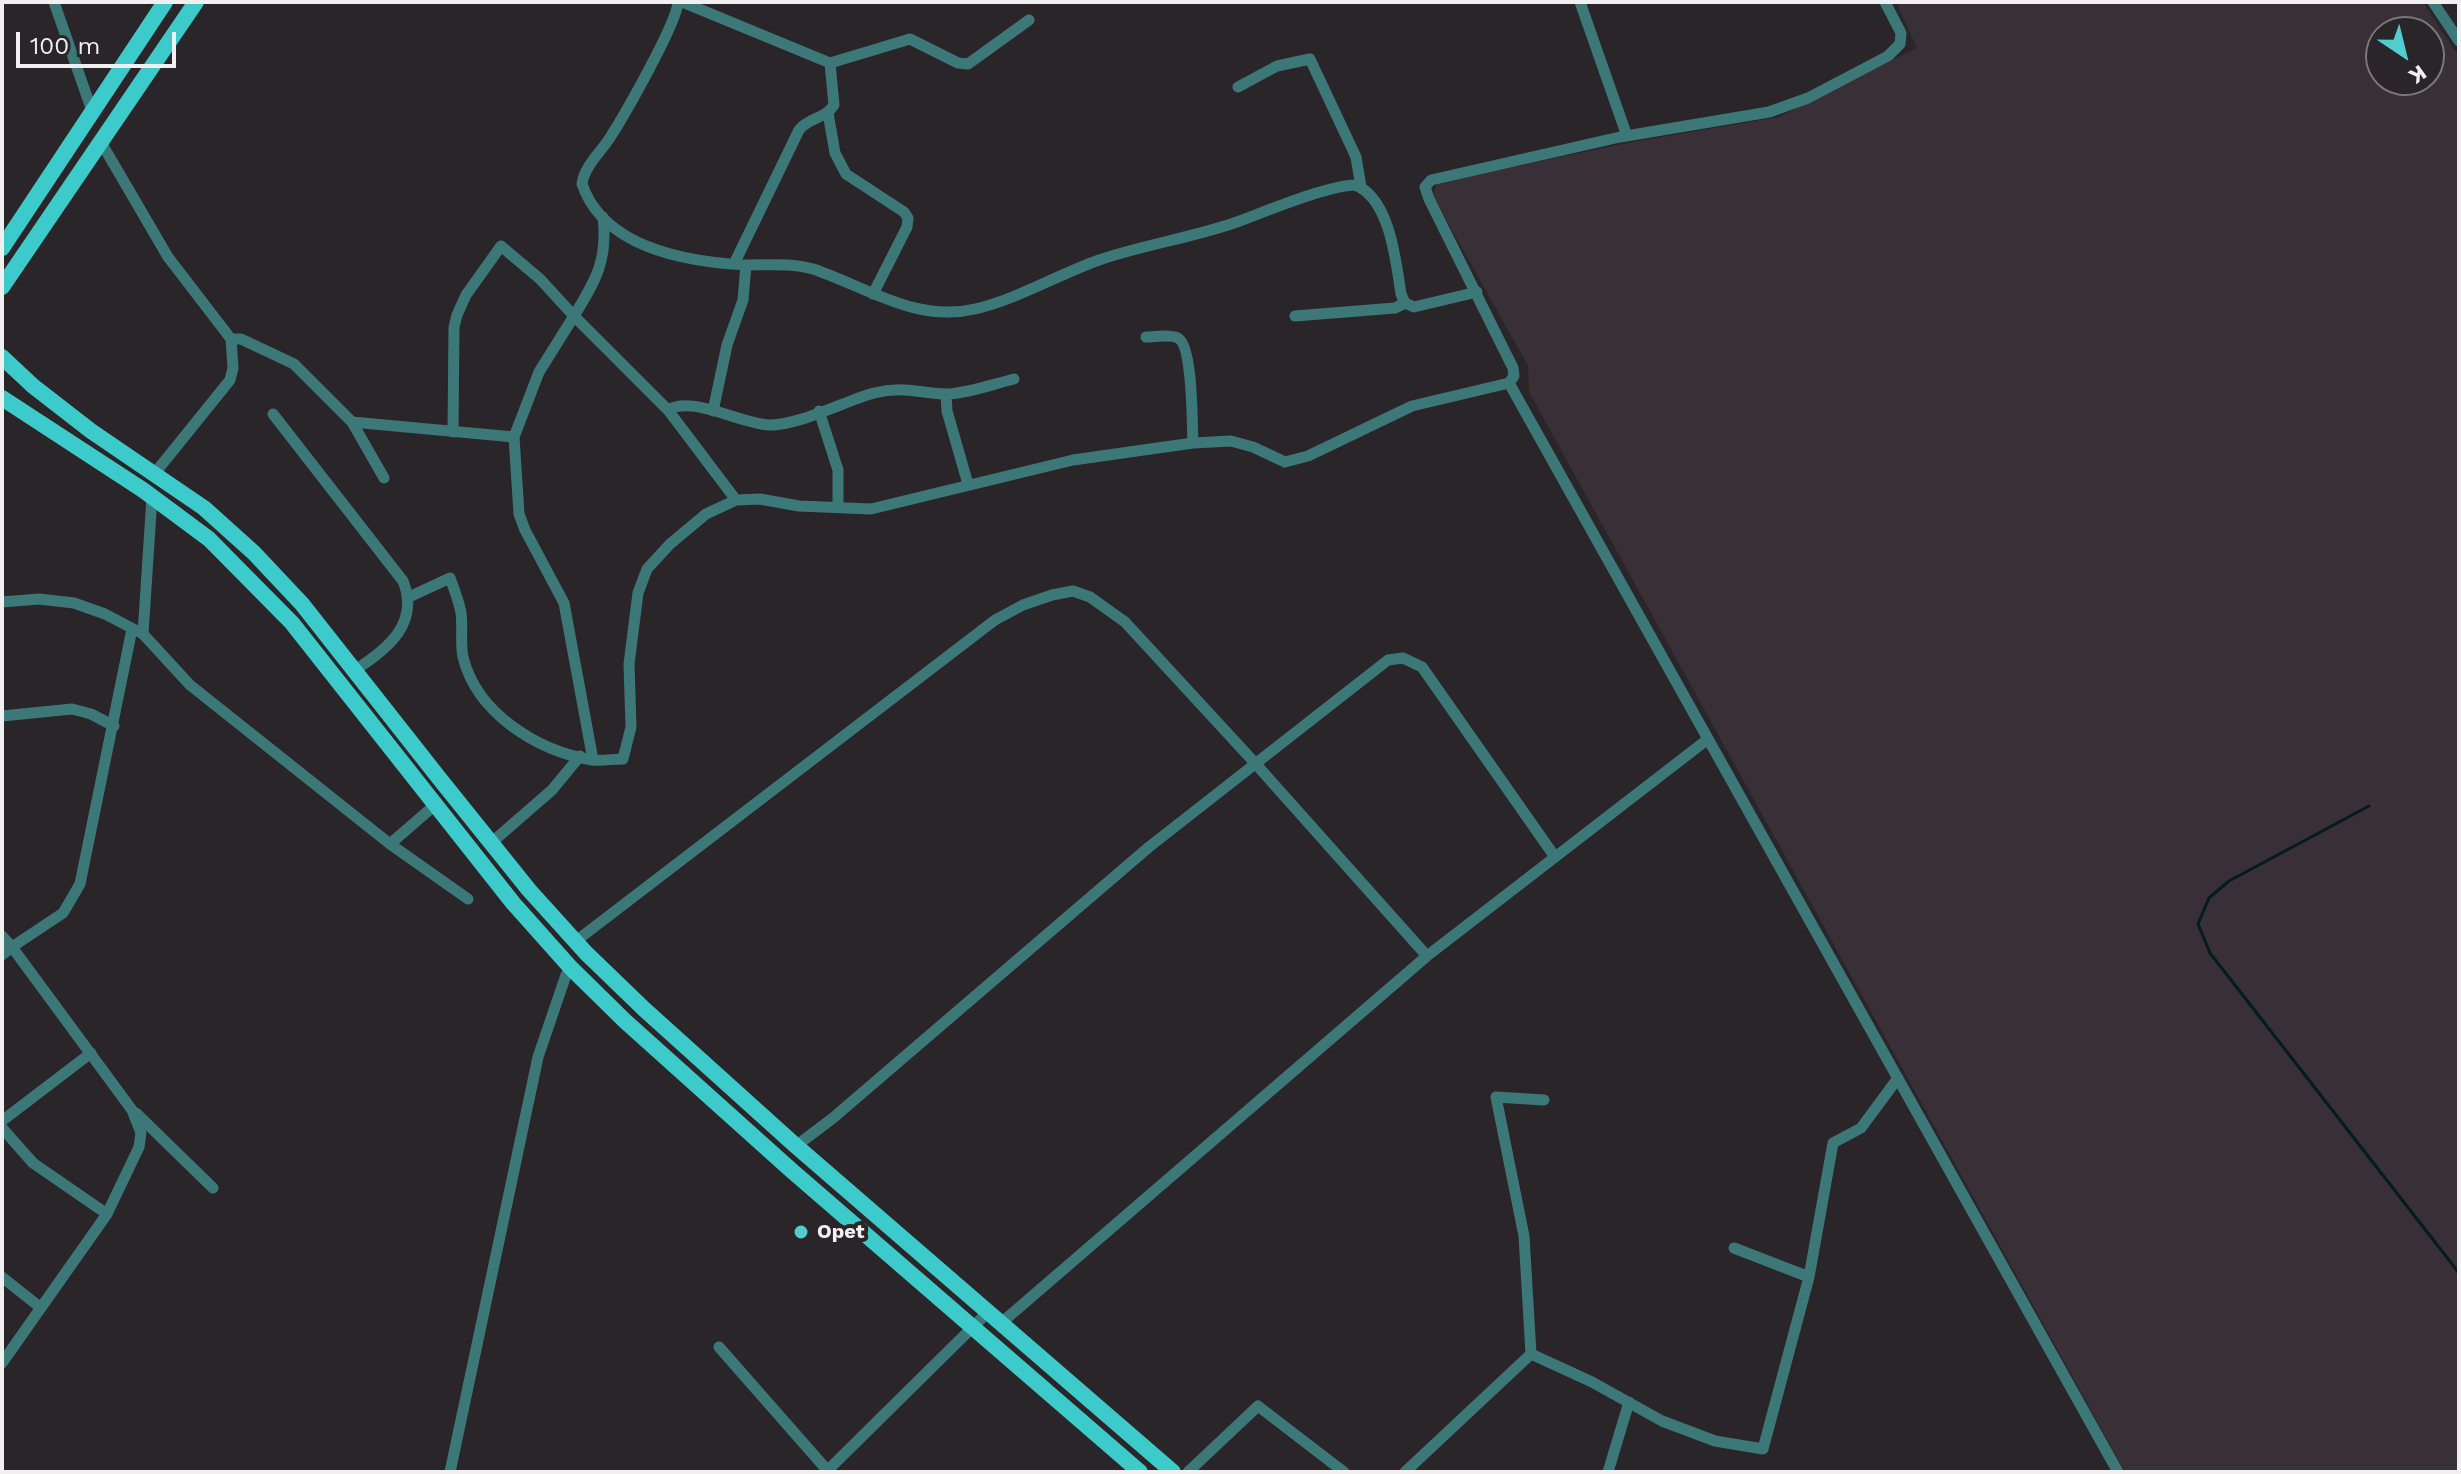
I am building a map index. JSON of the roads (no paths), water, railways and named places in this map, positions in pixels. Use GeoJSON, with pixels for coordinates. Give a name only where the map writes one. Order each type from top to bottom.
{"type":"FeatureCollection","features":[{"type":"Feature","properties":{"kind":"main road"},"geometry":{"type":"LineString","coordinates":[[2,248],[165,2]]}},
{"type":"Feature","properties":{"kind":"main road"},"geometry":{"type":"LineString","coordinates":[[2,287],[196,2]]}},
{"type":"Feature","properties":{"kind":"main road"},"geometry":{"type":"LineString","coordinates":[[2,357],[33,386],[91,431],[204,508],[254,553],[302,604],[491,843],[576,941],[644,1009],[796,1146],[1173,1472]]}},
{"type":"Feature","properties":{"kind":"main road"},"geometry":{"type":"LineString","coordinates":[[2,398],[152,497],[209,539],[292,623],[513,903],[571,968],[625,1021],[972,1329],[1140,1472]]}},
{"type":"Feature","properties":{"kind":"street"},"geometry":{"type":"LineString","coordinates":[[54,2],[92,111]]}},
{"type":"Feature","properties":{"kind":"street"},"geometry":{"type":"LineString","coordinates":[[1029,20],[968,64],[958,63],[910,39],[830,63],[680,2],[670,27],[611,136],[582,178],[583,188],[603,217],[627,235],[664,252],[714,263],[812,269],[901,306],[928,312],[973,310],[1126,251],[1223,226],[1350,185],[1361,187],[1370,196],[1389,230],[1405,303]]}},
{"type":"Feature","properties":{"kind":"street"},"geometry":{"type":"LineString","coordinates":[[1580,2],[1627,136]]}},
{"type":"Feature","properties":{"kind":"street"},"geometry":{"type":"LineString","coordinates":[[409,597],[450,578],[461,612],[463,656],[470,674],[488,703],[510,726],[543,745],[593,760],[623,759],[631,727],[629,664],[638,593],[647,569],[670,544],[706,514],[736,500],[760,499],[799,506],[871,509],[1073,460],[1193,443],[1231,441],[1285,462],[1308,456],[1412,406],[1509,383],[1514,376],[1513,368],[1429,199],[1425,187],[1431,180],[1627,136],[1769,112],[1808,98],[1888,56],[1900,44],[1901,33],[1885,2]]}},
{"type":"Feature","properties":{"kind":"street"},"geometry":{"type":"LineString","coordinates":[[2433,2],[2459,41]]}},
{"type":"Feature","properties":{"kind":"street"},"geometry":{"type":"LineString","coordinates":[[1238,87],[1277,66],[1310,59],[1356,157],[1361,187]]}},
{"type":"Feature","properties":{"kind":"street"},"geometry":{"type":"LineString","coordinates":[[713,411],[727,345],[743,300],[740,264],[799,130],[808,121],[828,113],[834,105],[830,63]]}},
{"type":"Feature","properties":{"kind":"street"},"geometry":{"type":"LineString","coordinates":[[828,113],[835,153],[846,174],[904,212],[908,218],[907,227],[873,294]]}},
{"type":"Feature","properties":{"kind":"street"},"geometry":{"type":"LineString","coordinates":[[102,144],[168,257],[231,339],[233,368],[230,380],[155,473]]}},
{"type":"Feature","properties":{"kind":"street"},"geometry":{"type":"LineString","coordinates":[[593,760],[564,603],[519,514],[514,437],[539,372],[595,282],[606,238],[603,217]]}},
{"type":"Feature","properties":{"kind":"street"},"geometry":{"type":"LineString","coordinates":[[453,432],[454,327],[457,315],[466,295],[501,246],[540,279],[668,410],[736,500]]}},
{"type":"Feature","properties":{"kind":"street"},"geometry":{"type":"LineString","coordinates":[[1405,303],[1414,307],[1477,292]]}},
{"type":"Feature","properties":{"kind":"street"},"geometry":{"type":"LineString","coordinates":[[1295,316],[1395,308],[1405,303]]}},
{"type":"Feature","properties":{"kind":"street"},"geometry":{"type":"LineString","coordinates":[[1146,337],[1174,337],[1183,344],[1188,363],[1193,443]]}},
{"type":"Feature","properties":{"kind":"street"},"geometry":{"type":"LineString","coordinates":[[231,339],[241,339],[294,364],[352,422],[384,478]]}},
{"type":"Feature","properties":{"kind":"street"},"geometry":{"type":"LineString","coordinates":[[668,410],[682,405],[773,426],[888,390],[912,389],[946,394],[1014,379]]}},
{"type":"Feature","properties":{"kind":"street"},"geometry":{"type":"LineString","coordinates":[[1509,383],[2118,1472]]}},
{"type":"Feature","properties":{"kind":"street"},"geometry":{"type":"LineString","coordinates":[[946,394],[947,411],[968,484]]}},
{"type":"Feature","properties":{"kind":"street"},"geometry":{"type":"LineString","coordinates":[[819,411],[838,470],[838,507]]}},
{"type":"Feature","properties":{"kind":"street"},"geometry":{"type":"LineString","coordinates":[[273,414],[403,581],[409,597],[407,615],[396,636],[380,654],[355,670]]}},
{"type":"Feature","properties":{"kind":"street"},"geometry":{"type":"LineString","coordinates":[[352,422],[514,437]]}},
{"type":"Feature","properties":{"kind":"street"},"geometry":{"type":"LineString","coordinates":[[7,951],[54,921],[77,893],[138,631],[152,497]]}},
{"type":"Feature","properties":{"kind":"street"},"geometry":{"type":"LineString","coordinates":[[576,941],[995,620],[1023,605],[1073,591],[1090,597],[1125,622],[1427,956]]}},
{"type":"Feature","properties":{"kind":"street"},"geometry":{"type":"LineString","coordinates":[[2,602],[39,599],[74,603],[138,631],[190,685],[390,844],[468,899]]}},
{"type":"Feature","properties":{"kind":"street"},"geometry":{"type":"LineString","coordinates":[[796,1146],[833,1118],[1149,847],[1388,660],[1403,658],[1422,667],[1555,857]]}},
{"type":"Feature","properties":{"kind":"street"},"geometry":{"type":"LineString","coordinates":[[2,716],[72,709],[91,714],[114,726]]}},
{"type":"Feature","properties":{"kind":"street"},"geometry":{"type":"LineString","coordinates":[[719,1347],[827,1471],[972,1329],[994,1319],[1427,956],[1708,739]]}},
{"type":"Feature","properties":{"kind":"street"},"geometry":{"type":"LineString","coordinates":[[491,843],[552,790],[580,756]]}},
{"type":"Feature","properties":{"kind":"street"},"geometry":{"type":"LineString","coordinates":[[390,844],[435,805]]}},
{"type":"Feature","properties":{"kind":"street"},"geometry":{"type":"LineString","coordinates":[[2,936],[7,951],[91,1053],[132,1110],[213,1188]]}},
{"type":"Feature","properties":{"kind":"street"},"geometry":{"type":"LineString","coordinates":[[450,1472],[538,1057],[571,968]]}},
{"type":"Feature","properties":{"kind":"street"},"geometry":{"type":"LineString","coordinates":[[2,1121],[91,1053]]}},
{"type":"Feature","properties":{"kind":"street"},"geometry":{"type":"LineString","coordinates":[[1531,1354],[1592,1382],[1662,1421],[1715,1441],[1763,1449],[1809,1277],[1833,1143],[1861,1128],[1898,1078]]}},
{"type":"Feature","properties":{"kind":"street"},"geometry":{"type":"LineString","coordinates":[[1531,1354],[1524,1236],[1496,1097],[1544,1100]]}},
{"type":"Feature","properties":{"kind":"street"},"geometry":{"type":"LineString","coordinates":[[2,1363],[107,1214],[139,1147],[141,1133],[132,1110]]}},
{"type":"Feature","properties":{"kind":"street"},"geometry":{"type":"LineString","coordinates":[[2,1128],[33,1163],[107,1214]]}},
{"type":"Feature","properties":{"kind":"street"},"geometry":{"type":"LineString","coordinates":[[1734,1248],[1809,1277]]}},
{"type":"Feature","properties":{"kind":"street"},"geometry":{"type":"LineString","coordinates":[[2,1277],[41,1308]]}},
{"type":"Feature","properties":{"kind":"street"},"geometry":{"type":"LineString","coordinates":[[1405,1472],[1531,1354]]}},
{"type":"Feature","properties":{"kind":"street"},"geometry":{"type":"LineString","coordinates":[[1608,1472],[1629,1402]]}},
{"type":"Feature","properties":{"kind":"street"},"geometry":{"type":"LineString","coordinates":[[1188,1472],[1258,1406],[1344,1472]]}},
{"type":"Feature","properties":{"kind":"waterway"},"geometry":{"type":"LineString","coordinates":[[2369,806],[2229,881],[2209,898],[2198,924],[2210,953],[2459,1273]]}},
{"type":"Feature","properties":{"kind":"place","name":"Opet"},"geometry":{"type":"Point","coordinates":[801,1232]}}]}
